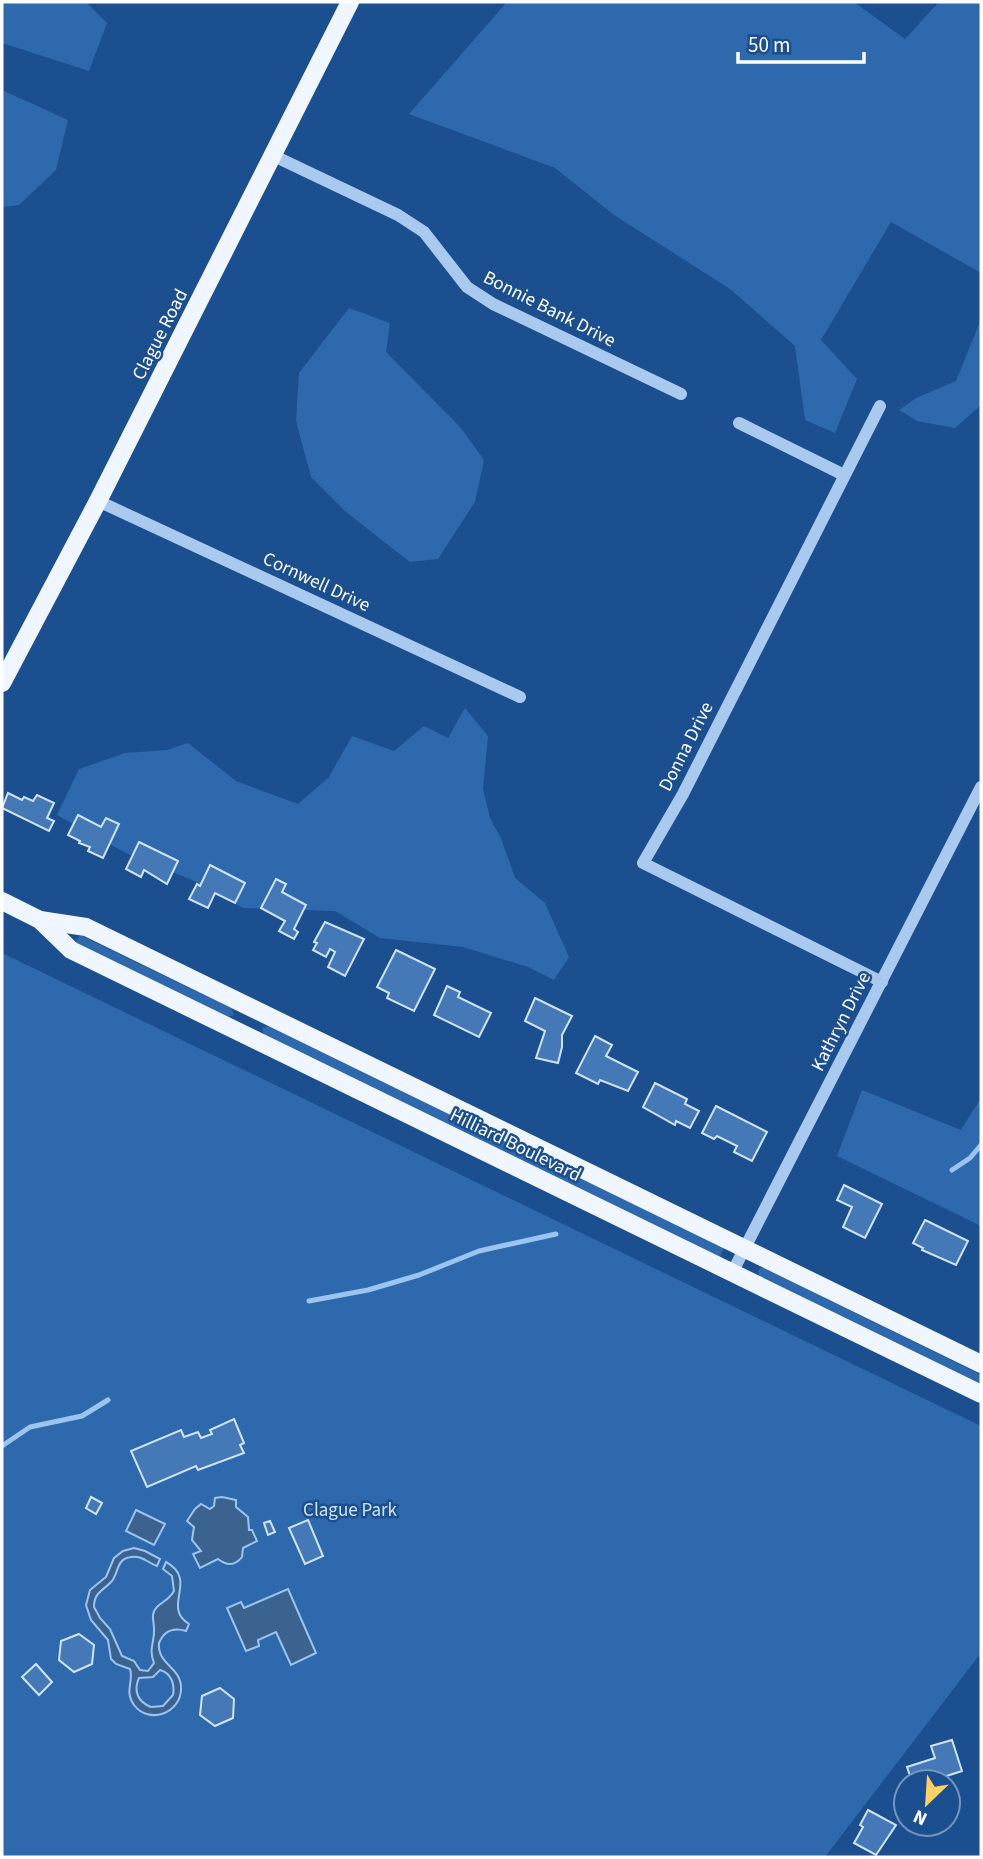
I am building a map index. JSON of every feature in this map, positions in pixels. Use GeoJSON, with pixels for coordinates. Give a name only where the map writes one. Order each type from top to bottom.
{"type":"FeatureCollection","features":[{"type":"Feature","properties":{"kind":"main road","name":"Clague Road"},"geometry":{"type":"LineString","coordinates":[[2,683],[99,500],[350,2]]}},
{"type":"Feature","properties":{"kind":"main road","name":"Hilliard Boulevard"},"geometry":{"type":"LineString","coordinates":[[2,901],[40,920],[71,950],[981,1394]]}},
{"type":"Feature","properties":{"kind":"main road","name":"Hilliard Boulevard"},"geometry":{"type":"LineString","coordinates":[[40,920],[86,927],[981,1364]]}},
{"type":"Feature","properties":{"kind":"street","name":"Bonnie Bank Drive"},"geometry":{"type":"LineString","coordinates":[[272,155],[398,215],[424,232],[467,287],[492,304],[681,394]]}},
{"type":"Feature","properties":{"kind":"street","name":"Donna Drive"},"geometry":{"type":"LineString","coordinates":[[880,407],[683,794],[643,863],[882,982]]}},
{"type":"Feature","properties":{"kind":"street"},"geometry":{"type":"LineString","coordinates":[[739,423],[844,475]]}},
{"type":"Feature","properties":{"kind":"street","name":"Cornwell Drive"},"geometry":{"type":"LineString","coordinates":[[99,500],[520,697]]}},
{"type":"Feature","properties":{"kind":"street","name":"Kathryn Drive"},"geometry":{"type":"LineString","coordinates":[[732,1273],[981,787]]}},
{"type":"Feature","properties":{"kind":"green space"},"geometry":{"type":"Polygon","coordinates":[[[2,2],[86,2],[107,23],[89,71],[2,43],[2,2]]]}},
{"type":"Feature","properties":{"kind":"green space"},"geometry":{"type":"Polygon","coordinates":[[[507,2],[854,2],[905,39],[939,2],[981,2],[981,273],[891,222],[821,340],[857,379],[835,433],[805,420],[795,346],[730,289],[614,215],[555,168],[409,114],[507,2]]]}},
{"type":"Feature","properties":{"kind":"green space"},"geometry":{"type":"Polygon","coordinates":[[[2,90],[68,120],[56,170],[19,205],[2,207],[2,90]]]}},
{"type":"Feature","properties":{"kind":"green space"},"geometry":{"type":"Polygon","coordinates":[[[349,308],[390,323],[386,352],[461,428],[484,460],[475,502],[438,559],[410,562],[346,512],[311,477],[296,421],[299,373],[349,308]]]}},
{"type":"Feature","properties":{"kind":"green space"},"geometry":{"type":"Polygon","coordinates":[[[981,319],[981,405],[955,428],[917,421],[899,410],[916,398],[956,381],[981,319]]]}},
{"type":"Feature","properties":{"kind":"green space"},"geometry":{"type":"Polygon","coordinates":[[[465,708],[488,736],[483,789],[490,818],[501,838],[515,878],[545,903],[569,957],[554,980],[528,967],[463,947],[380,938],[335,911],[243,908],[192,880],[126,853],[57,815],[79,769],[125,753],[167,750],[188,743],[236,781],[298,804],[329,777],[352,736],[394,751],[424,726],[448,738],[465,708]]]}},
{"type":"Feature","properties":{"kind":"green space"},"geometry":{"type":"Polygon","coordinates":[[[80,935],[231,1008],[234,1015],[228,1017],[75,943],[80,935]]]}},
{"type":"Feature","properties":{"kind":"green space","name":"Clague Park"},"geometry":{"type":"Polygon","coordinates":[[[2,953],[981,1426],[981,1653],[825,1857],[2,1857],[2,953]]]}},
{"type":"Feature","properties":{"kind":"green space"},"geometry":{"type":"Polygon","coordinates":[[[268,1026],[724,1248],[720,1257],[264,1035],[262,1028],[268,1026]]]}},
{"type":"Feature","properties":{"kind":"green space"},"geometry":{"type":"Polygon","coordinates":[[[862,1090],[961,1130],[981,1098],[981,1226],[837,1156],[862,1090]]]}},
{"type":"Feature","properties":{"kind":"green space"},"geometry":{"type":"Polygon","coordinates":[[[760,1268],[981,1375],[981,1385],[760,1277],[760,1268]]]}},
{"type":"Feature","properties":{"kind":"shaded area"},"geometry":{"type":"Polygon","coordinates":[[[215,1498],[236,1500],[236,1507],[248,1517],[249,1530],[252,1530],[257,1541],[243,1548],[242,1557],[237,1562],[228,1564],[218,1559],[200,1568],[193,1554],[201,1551],[192,1540],[194,1527],[187,1521],[201,1504],[210,1509],[214,1506],[215,1498]]]}},
{"type":"Feature","properties":{"kind":"shaded area"},"geometry":{"type":"Polygon","coordinates":[[[136,1510],[165,1524],[154,1545],[126,1531],[136,1510]]]}},
{"type":"Feature","properties":{"kind":"shaded area"},"geometry":{"type":"Polygon","coordinates":[[[134,1548],[160,1559],[157,1566],[138,1557],[123,1560],[112,1581],[97,1595],[94,1607],[110,1629],[122,1656],[134,1661],[140,1670],[148,1671],[154,1663],[154,1612],[174,1591],[172,1576],[163,1569],[166,1562],[180,1577],[178,1610],[189,1624],[186,1631],[173,1630],[166,1633],[159,1643],[159,1650],[178,1676],[181,1689],[176,1704],[163,1714],[148,1714],[134,1705],[129,1691],[130,1669],[111,1659],[108,1640],[91,1620],[86,1605],[90,1590],[106,1577],[114,1558],[123,1551],[134,1548]],[[160,1670],[153,1677],[139,1678],[137,1683],[138,1696],[151,1707],[163,1706],[173,1695],[171,1680],[160,1670]]]}},
{"type":"Feature","properties":{"kind":"shaded area"},"geometry":{"type":"Polygon","coordinates":[[[288,1589],[316,1653],[291,1665],[276,1632],[258,1640],[259,1646],[246,1651],[227,1608],[241,1602],[244,1608],[288,1589]]]}},
{"type":"Feature","properties":{"kind":"building"},"geometry":{"type":"Polygon","coordinates":[[[8,793],[22,800],[24,797],[33,801],[37,795],[54,803],[47,818],[54,821],[49,831],[2,808],[8,793]]]}},
{"type":"Feature","properties":{"kind":"building"},"geometry":{"type":"Polygon","coordinates":[[[78,815],[101,827],[106,818],[119,824],[103,858],[88,851],[90,847],[68,835],[78,815]]]}},
{"type":"Feature","properties":{"kind":"building"},"geometry":{"type":"Polygon","coordinates":[[[139,842],[178,861],[167,884],[144,870],[141,877],[126,869],[139,842]]]}},
{"type":"Feature","properties":{"kind":"building"},"geometry":{"type":"Polygon","coordinates":[[[210,865],[245,883],[235,903],[215,893],[208,908],[189,899],[197,884],[200,886],[210,865]]]}},
{"type":"Feature","properties":{"kind":"building"},"geometry":{"type":"Polygon","coordinates":[[[276,879],[286,884],[282,892],[306,905],[294,929],[298,932],[294,939],[279,931],[285,921],[261,908],[276,879]]]}},
{"type":"Feature","properties":{"kind":"building"},"geometry":{"type":"Polygon","coordinates":[[[325,922],[364,939],[345,976],[328,967],[335,952],[330,949],[326,957],[313,950],[317,943],[314,942],[325,922]]]}},
{"type":"Feature","properties":{"kind":"building"},"geometry":{"type":"Polygon","coordinates":[[[396,950],[435,969],[414,1011],[387,998],[389,993],[377,987],[396,950]]]}},
{"type":"Feature","properties":{"kind":"building"},"geometry":{"type":"Polygon","coordinates":[[[447,986],[460,992],[458,997],[491,1013],[479,1037],[434,1015],[447,986]]]}},
{"type":"Feature","properties":{"kind":"building"},"geometry":{"type":"Polygon","coordinates":[[[535,998],[572,1016],[562,1035],[558,1063],[536,1058],[545,1031],[525,1021],[535,998]]]}},
{"type":"Feature","properties":{"kind":"building"},"geometry":{"type":"Polygon","coordinates":[[[595,1036],[612,1045],[606,1056],[638,1072],[628,1091],[600,1080],[598,1084],[576,1073],[595,1036]]]}},
{"type":"Feature","properties":{"kind":"building"},"geometry":{"type":"Polygon","coordinates":[[[655,1083],[687,1099],[685,1104],[699,1111],[690,1128],[676,1121],[675,1125],[643,1107],[655,1083]]]}},
{"type":"Feature","properties":{"kind":"building"},"geometry":{"type":"Polygon","coordinates":[[[716,1106],[767,1132],[752,1161],[734,1152],[737,1146],[717,1136],[714,1139],[702,1133],[716,1106]]]}},
{"type":"Feature","properties":{"kind":"building"},"geometry":{"type":"Polygon","coordinates":[[[844,1185],[882,1204],[865,1238],[843,1227],[852,1207],[837,1200],[844,1185]]]}},
{"type":"Feature","properties":{"kind":"building"},"geometry":{"type":"Polygon","coordinates":[[[925,1220],[968,1241],[956,1265],[922,1250],[923,1248],[913,1243],[925,1220]]]}},
{"type":"Feature","properties":{"kind":"building"},"geometry":{"type":"Polygon","coordinates":[[[234,1419],[244,1443],[240,1445],[244,1453],[198,1470],[196,1466],[147,1487],[131,1451],[181,1430],[184,1437],[198,1432],[201,1438],[212,1434],[210,1430],[234,1419]]]}},
{"type":"Feature","properties":{"kind":"building"},"geometry":{"type":"Polygon","coordinates":[[[91,1497],[102,1503],[96,1514],[86,1508],[91,1497]]]}},
{"type":"Feature","properties":{"kind":"building"},"geometry":{"type":"Polygon","coordinates":[[[308,1520],[323,1556],[305,1564],[289,1528],[308,1520]]]}},
{"type":"Feature","properties":{"kind":"building"},"geometry":{"type":"Polygon","coordinates":[[[270,1521],[275,1532],[268,1535],[264,1523],[270,1521]]]}},
{"type":"Feature","properties":{"kind":"building"},"geometry":{"type":"Polygon","coordinates":[[[79,1634],[94,1645],[92,1664],[74,1672],[59,1660],[61,1641],[79,1634]]]}},
{"type":"Feature","properties":{"kind":"building"},"geometry":{"type":"Polygon","coordinates":[[[36,1664],[52,1682],[39,1695],[22,1677],[36,1664]]]}},
{"type":"Feature","properties":{"kind":"building"},"geometry":{"type":"Polygon","coordinates":[[[220,1688],[234,1699],[233,1718],[215,1726],[200,1715],[202,1696],[220,1688]]]}},
{"type":"Feature","properties":{"kind":"building"},"geometry":{"type":"Polygon","coordinates":[[[952,1740],[961,1768],[907,1768],[935,1758],[931,1746],[952,1740]]]}},
{"type":"Feature","properties":{"kind":"building"},"geometry":{"type":"Polygon","coordinates":[[[868,1810],[892,1823],[892,1831],[876,1855],[854,1843],[863,1827],[860,1825],[868,1810]]]}},
{"type":"Feature","properties":{"kind":"waterway"},"geometry":{"type":"LineString","coordinates":[[952,1170],[970,1158],[981,1145]]}},
{"type":"Feature","properties":{"kind":"waterway"},"geometry":{"type":"LineString","coordinates":[[309,1301],[368,1290],[419,1275],[479,1251],[556,1234]]}},
{"type":"Feature","properties":{"kind":"waterway"},"geometry":{"type":"LineString","coordinates":[[2,1446],[30,1427],[82,1416],[108,1400]]}}]}
